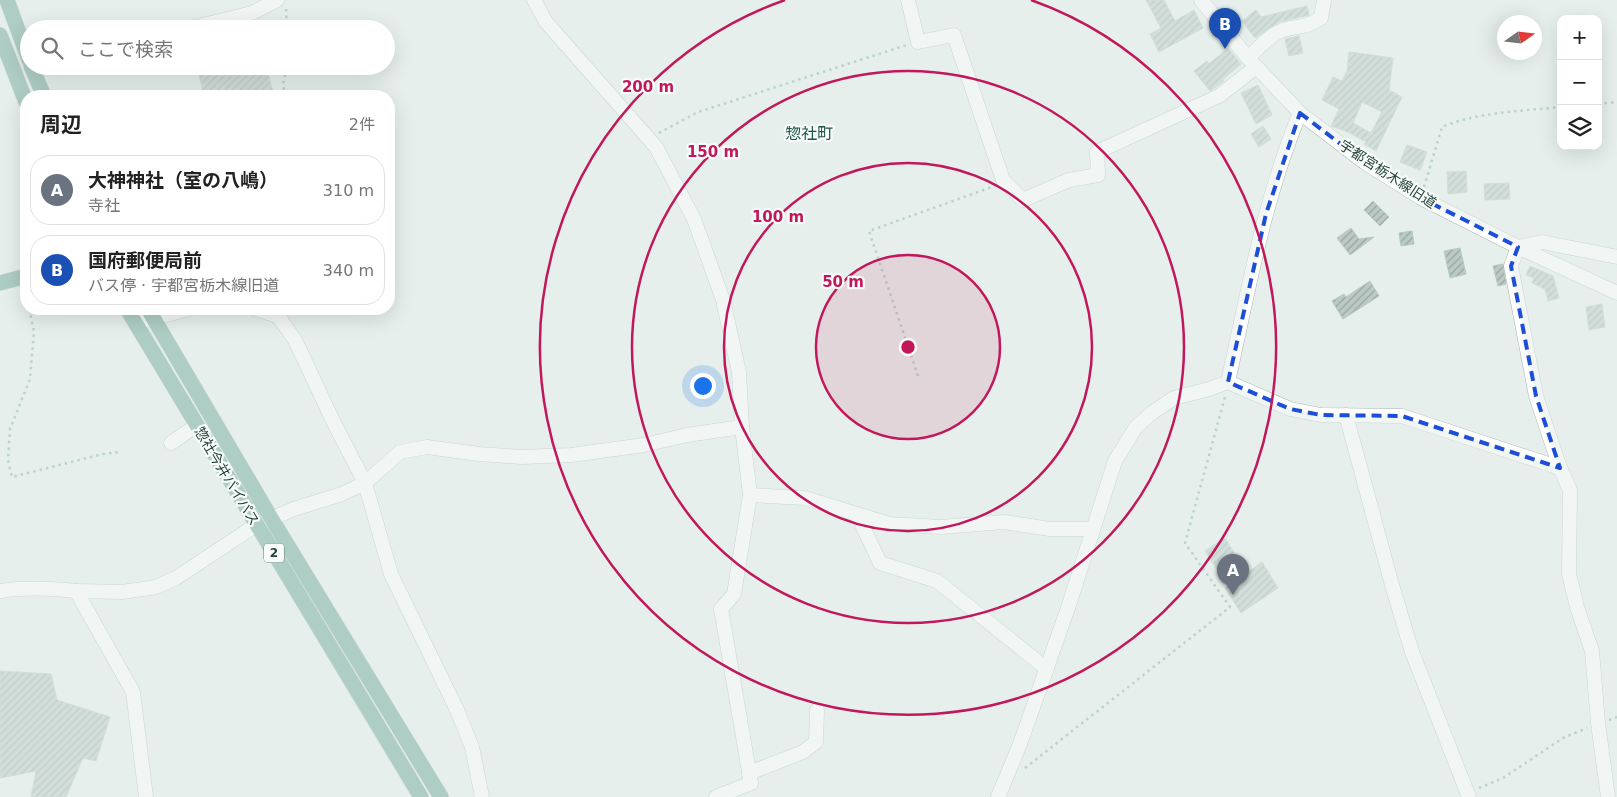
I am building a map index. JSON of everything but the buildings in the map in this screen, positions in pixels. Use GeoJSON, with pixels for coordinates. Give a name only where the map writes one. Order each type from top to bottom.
{"type":"FeatureCollection","features":[{"type":"Feature","properties":{"kind":"main road"},"geometry":{"type":"LineString","coordinates":[[7,0],[20,35]]}},
{"type":"Feature","properties":{"kind":"main road"},"geometry":{"type":"LineString","coordinates":[[0,35],[21,90]]}},
{"type":"Feature","properties":{"kind":"main road"},"geometry":{"type":"LineString","coordinates":[[35,75],[41,90]]}},
{"type":"Feature","properties":{"kind":"main road"},"geometry":{"type":"LineString","coordinates":[[0,283],[20,278]]}},
{"type":"Feature","properties":{"kind":"main road","name":"惣社今井バイパス"},"geometry":{"type":"LineString","coordinates":[[130,315],[422,797]]}},
{"type":"Feature","properties":{"kind":"main road","name":"惣社今井バイパス"},"geometry":{"type":"LineString","coordinates":[[151,315],[271,518],[441,797]]}},
{"type":"Feature","properties":{"kind":"street"},"geometry":{"type":"LineString","coordinates":[[224,20],[252,13],[277,0]]}},
{"type":"Feature","properties":{"kind":"street"},"geometry":{"type":"LineString","coordinates":[[534,0],[546,22],[656,147],[664,161],[694,219],[722,300],[739,372],[742,427],[750,495],[734,594],[721,609],[751,783],[716,797]]}},
{"type":"Feature","properties":{"kind":"street"},"geometry":{"type":"LineString","coordinates":[[908,0],[918,42],[954,35],[1003,180],[1023,200],[1069,180],[1098,175],[1097,152],[1219,96],[1252,63],[1270,37],[1282,30],[1309,26],[1321,18],[1324,0]]}},
{"type":"Feature","properties":{"kind":"street","name":"宇都宮栃木線旧道"},"geometry":{"type":"LineString","coordinates":[[1201,0],[1252,63],[1300,113],[1364,162],[1421,198],[1518,247],[1617,293]]}},
{"type":"Feature","properties":{"kind":"street"},"geometry":{"type":"LineString","coordinates":[[12,68],[20,67]]}},
{"type":"Feature","properties":{"kind":"street"},"geometry":{"type":"LineString","coordinates":[[1228,382],[1266,214],[1292,132],[1300,113]]}},
{"type":"Feature","properties":{"kind":"street"},"geometry":{"type":"LineString","coordinates":[[1608,797],[1598,723],[1592,651],[1577,608],[1569,574],[1570,490],[1560,468],[1536,396],[1511,266],[1518,247],[1542,242],[1617,257]]}},
{"type":"Feature","properties":{"kind":"street"},"geometry":{"type":"LineString","coordinates":[[135,323],[147,315]]}},
{"type":"Feature","properties":{"kind":"street"},"geometry":{"type":"LineString","coordinates":[[275,315],[278,316],[295,340],[365,483],[391,574],[457,710],[472,747],[482,797]]}},
{"type":"Feature","properties":{"kind":"street"},"geometry":{"type":"LineString","coordinates":[[1001,790],[1047,669],[1116,461],[1136,427],[1153,412],[1174,398],[1228,382],[1290,409],[1320,415],[1402,416],[1560,468]]}},
{"type":"Feature","properties":{"kind":"street"},"geometry":{"type":"LineString","coordinates":[[1346,414],[1412,652],[1469,795]]}},
{"type":"Feature","properties":{"kind":"street"},"geometry":{"type":"LineString","coordinates":[[171,443],[196,425]]}},
{"type":"Feature","properties":{"kind":"street"},"geometry":{"type":"LineString","coordinates":[[0,591],[20,588],[46,588],[122,592],[156,587],[176,578],[256,525],[294,509],[342,494],[365,483],[400,452],[427,447],[479,454],[522,457],[571,455],[644,445],[687,435],[742,427]]}},
{"type":"Feature","properties":{"kind":"street"},"geometry":{"type":"LineString","coordinates":[[750,495],[805,498],[889,524],[941,527],[1004,522],[1050,529],[1093,529]]}},
{"type":"Feature","properties":{"kind":"street"},"geometry":{"type":"LineString","coordinates":[[857,514],[880,563],[937,581],[1047,669]]}},
{"type":"Feature","properties":{"kind":"street"},"geometry":{"type":"LineString","coordinates":[[76,591],[133,692],[146,797]]}},
{"type":"Feature","properties":{"kind":"street"},"geometry":{"type":"LineString","coordinates":[[749,773],[803,752],[816,742],[817,710]]}},
{"type":"Feature","properties":{"kind":"path"},"geometry":{"type":"LineString","coordinates":[[286,0],[287,20]]}},
{"type":"Feature","properties":{"kind":"path"},"geometry":{"type":"LineString","coordinates":[[648,139],[698,112],[918,42]]}},
{"type":"Feature","properties":{"kind":"path"},"geometry":{"type":"LineString","coordinates":[[284,90],[285,75]]}},
{"type":"Feature","properties":{"kind":"path"},"geometry":{"type":"LineString","coordinates":[[1602,104],[1617,102]]}},
{"type":"Feature","properties":{"kind":"path"},"geometry":{"type":"LineString","coordinates":[[1421,198],[1442,127],[1458,120],[1557,108]]}},
{"type":"Feature","properties":{"kind":"path"},"geometry":{"type":"LineString","coordinates":[[918,376],[869,231],[1005,182]]}},
{"type":"Feature","properties":{"kind":"path"},"geometry":{"type":"LineString","coordinates":[[30,315],[34,331],[30,379],[10,429],[8,460],[12,477],[103,454],[121,452]]}},
{"type":"Feature","properties":{"kind":"path"},"geometry":{"type":"LineString","coordinates":[[1001,790],[1230,607],[1185,543],[1223,407],[1228,382]]}},
{"type":"Feature","properties":{"kind":"path"},"geometry":{"type":"LineString","coordinates":[[1469,795],[1504,778],[1564,738],[1598,723]]}},
{"type":"Feature","properties":{"kind":"highlighted area"},"geometry":{"type":"Polygon","coordinates":[[[1300,113],[1364,162],[1421,198],[1518,247],[1511,266],[1536,396],[1560,468],[1402,416],[1321,415],[1290,409],[1228,382],[1266,214],[1300,113]]]}},
{"type":"Feature","properties":{"kind":"place","name":"国府郵便局前"},"geometry":{"type":"Point","coordinates":[1225,49]}},
{"type":"Feature","properties":{"kind":"place","name":"大神神社（室の八嶋）"},"geometry":{"type":"Point","coordinates":[1233,595]}},
{"type":"Feature","properties":{"kind":"district","name":"惣社町"},"geometry":{"type":"Point","coordinates":[809,133]}}]}
